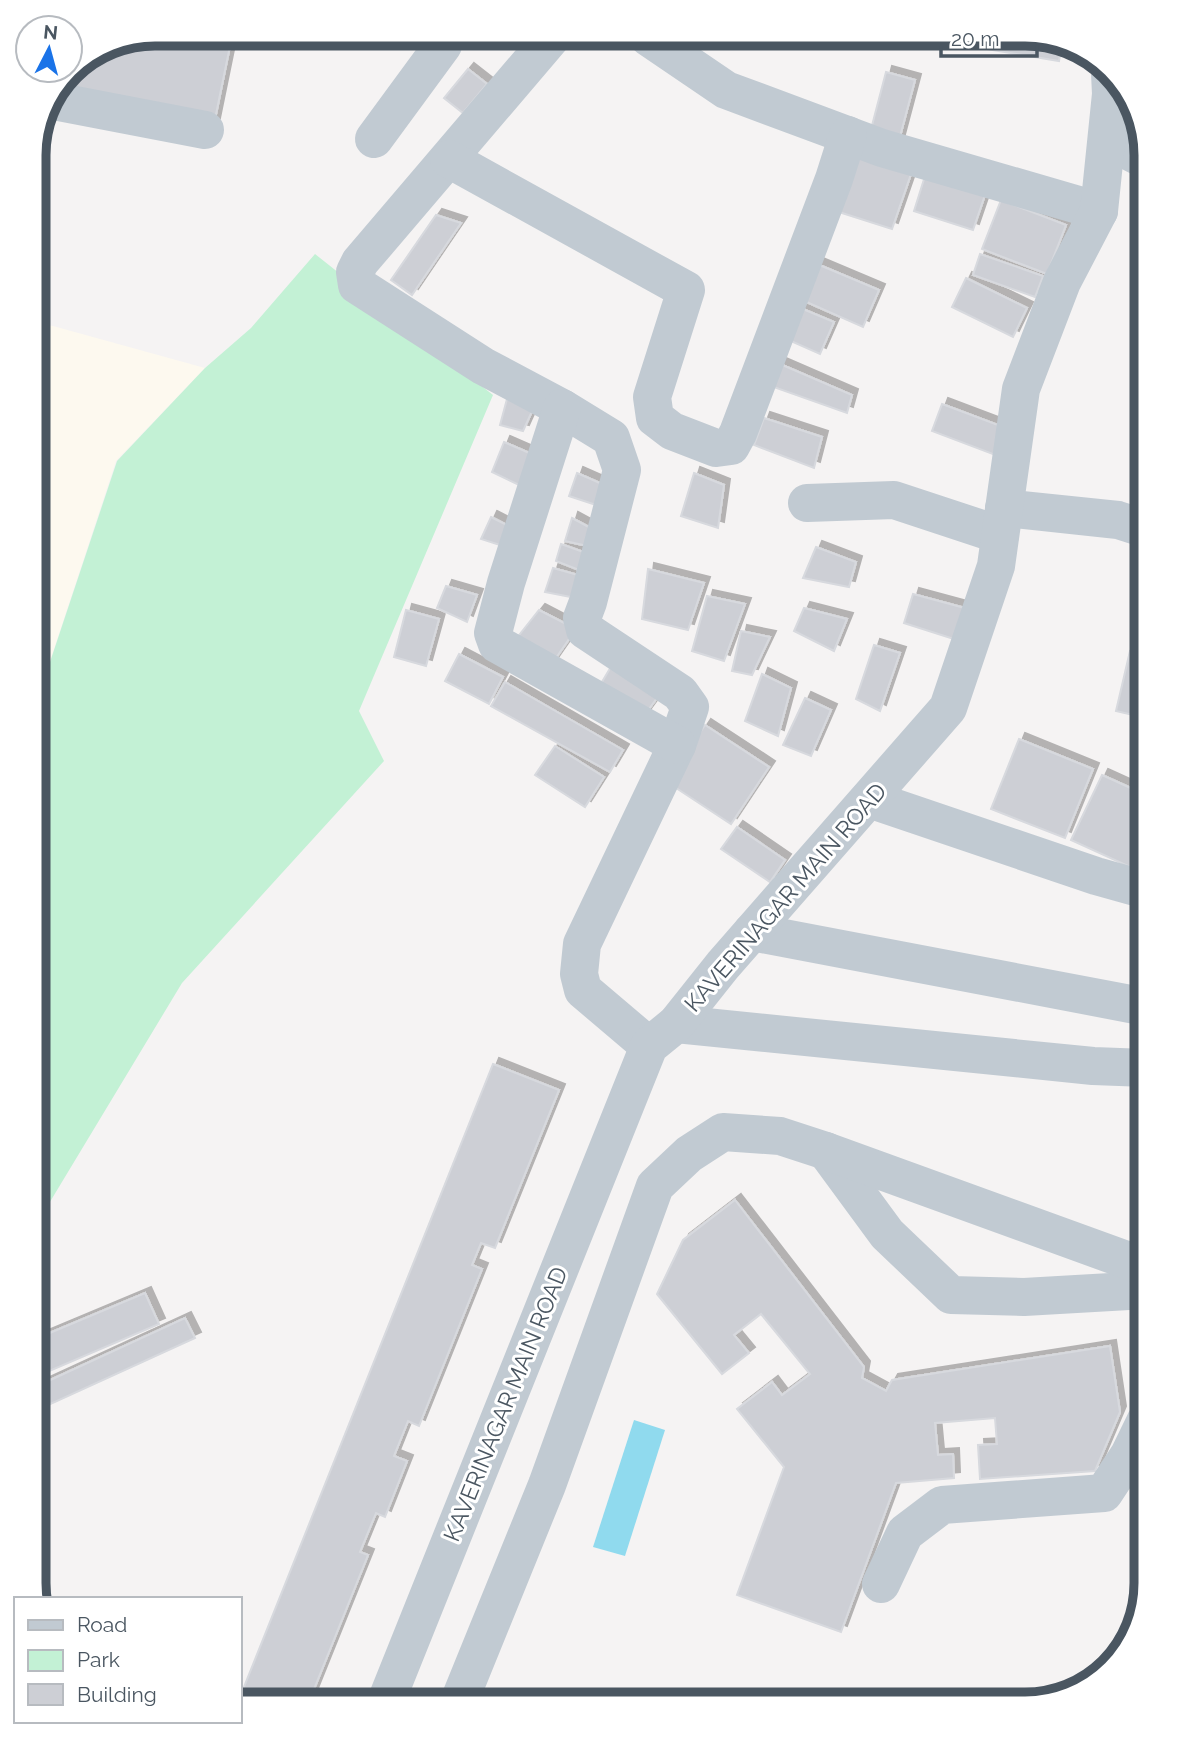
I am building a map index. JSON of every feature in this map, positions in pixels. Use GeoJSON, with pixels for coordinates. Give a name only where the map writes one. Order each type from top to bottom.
{"type":"FeatureCollection","features":[{"type":"Feature","properties":{"kind":"street"},"geometry":{"type":"LineString","coordinates":[[374,139],[443,46]]}},
{"type":"Feature","properties":{"kind":"street"},"geometry":{"type":"LineString","coordinates":[[544,46],[360,262],[355,272],[357,285],[483,366],[562,408],[611,438],[622,470],[582,618],[585,630],[680,692],[690,707],[677,745],[582,944],[579,974],[583,990],[663,1035],[1134,1068]]}},
{"type":"Feature","properties":{"kind":"street"},"geometry":{"type":"LineString","coordinates":[[661,46],[726,90],[882,148],[1099,211]]}},
{"type":"Feature","properties":{"kind":"street","name":"KAVERINAGAR MAIN ROAD"},"geometry":{"type":"LineString","coordinates":[[390,1691],[663,1035],[948,708],[996,566],[1021,389],[1062,282],[1099,211],[1111,88]]}},
{"type":"Feature","properties":{"kind":"street"},"geometry":{"type":"LineString","coordinates":[[59,102],[205,130]]}},
{"type":"Feature","properties":{"kind":"street"},"geometry":{"type":"LineString","coordinates":[[449,159],[687,290],[652,397],[655,418],[672,431],[716,448],[731,446],[738,433],[834,179],[848,135]]}},
{"type":"Feature","properties":{"kind":"street"},"geometry":{"type":"LineString","coordinates":[[1107,139],[1134,154]]}},
{"type":"Feature","properties":{"kind":"street"},"geometry":{"type":"LineString","coordinates":[[562,408],[519,538],[493,632],[497,644],[677,745]]}},
{"type":"Feature","properties":{"kind":"street"},"geometry":{"type":"LineString","coordinates":[[807,503],[894,500],[1002,521],[1118,520],[1134,525]]}},
{"type":"Feature","properties":{"kind":"street"},"geometry":{"type":"LineString","coordinates":[[869,799],[1134,887]]}},
{"type":"Feature","properties":{"kind":"street"},"geometry":{"type":"LineString","coordinates":[[752,932],[1134,1005]]}},
{"type":"Feature","properties":{"kind":"street"},"geometry":{"type":"LineString","coordinates":[[463,1691],[547,1485],[655,1186],[689,1154],[723,1132],[780,1136],[1134,1263]]}},
{"type":"Feature","properties":{"kind":"street"},"geometry":{"type":"LineString","coordinates":[[826,1151],[887,1234],[951,1295],[1024,1297],[1134,1291]]}},
{"type":"Feature","properties":{"kind":"street"},"geometry":{"type":"LineString","coordinates":[[881,1584],[905,1533],[942,1505],[1104,1493],[1134,1445]]}},
{"type":"Feature","properties":{"kind":"shaded area"},"geometry":{"type":"Polygon","coordinates":[[[46,325],[205,368],[116,461],[46,674],[46,325]]]}},
{"type":"Feature","properties":{"kind":"green space"},"geometry":{"type":"Polygon","coordinates":[[[315,254],[493,395],[359,711],[384,761],[182,983],[46,1208],[46,674],[117,461],[205,368],[251,328],[315,254]]]}},
{"type":"Feature","properties":{"kind":"water"},"geometry":{"type":"Polygon","coordinates":[[[634,1420],[665,1430],[625,1556],[593,1547],[634,1420]]]}},
{"type":"Feature","properties":{"kind":"building"},"geometry":{"type":"Polygon","coordinates":[[[230,46],[214,124],[64,94],[72,84],[84,84],[84,71],[100,60],[133,48],[230,46]]]}},
{"type":"Feature","properties":{"kind":"building"},"geometry":{"type":"Polygon","coordinates":[[[1032,46],[1061,51],[1059,61],[980,48],[1032,46]]]}},
{"type":"Feature","properties":{"kind":"building"},"geometry":{"type":"Polygon","coordinates":[[[468,69],[487,84],[463,113],[444,98],[468,69]]]}},
{"type":"Feature","properties":{"kind":"building"},"geometry":{"type":"Polygon","coordinates":[[[886,72],[915,80],[898,144],[869,137],[886,72]]]}},
{"type":"Feature","properties":{"kind":"building"},"geometry":{"type":"Polygon","coordinates":[[[858,156],[911,174],[892,229],[839,212],[858,156]]]}},
{"type":"Feature","properties":{"kind":"building"},"geometry":{"type":"Polygon","coordinates":[[[925,176],[985,195],[973,230],[914,211],[925,176]]]}},
{"type":"Feature","properties":{"kind":"building"},"geometry":{"type":"Polygon","coordinates":[[[1001,200],[1066,225],[1047,274],[982,249],[1001,200]]]}},
{"type":"Feature","properties":{"kind":"building"},"geometry":{"type":"Polygon","coordinates":[[[436,215],[461,223],[412,295],[391,280],[436,215]]]}},
{"type":"Feature","properties":{"kind":"building"},"geometry":{"type":"Polygon","coordinates":[[[980,254],[1043,276],[1035,297],[973,275],[980,254]]]}},
{"type":"Feature","properties":{"kind":"building"},"geometry":{"type":"Polygon","coordinates":[[[817,264],[879,290],[863,327],[802,300],[817,264]]]}},
{"type":"Feature","properties":{"kind":"building"},"geometry":{"type":"Polygon","coordinates":[[[966,278],[1027,308],[1013,337],[952,307],[966,278]]]}},
{"type":"Feature","properties":{"kind":"building"},"geometry":{"type":"Polygon","coordinates":[[[798,307],[834,322],[820,354],[784,338],[798,307]]]}},
{"type":"Feature","properties":{"kind":"building"},"geometry":{"type":"Polygon","coordinates":[[[780,364],[852,395],[847,413],[768,385],[780,364]]]}},
{"type":"Feature","properties":{"kind":"building"},"geometry":{"type":"Polygon","coordinates":[[[507,399],[534,407],[523,431],[500,425],[507,399]]]}},
{"type":"Feature","properties":{"kind":"building"},"geometry":{"type":"Polygon","coordinates":[[[942,404],[1006,428],[998,456],[932,431],[942,404]]]}},
{"type":"Feature","properties":{"kind":"building"},"geometry":{"type":"Polygon","coordinates":[[[764,418],[822,437],[814,468],[754,445],[764,418]]]}},
{"type":"Feature","properties":{"kind":"building"},"geometry":{"type":"Polygon","coordinates":[[[504,442],[534,455],[521,486],[492,472],[504,442]]]}},
{"type":"Feature","properties":{"kind":"building"},"geometry":{"type":"Polygon","coordinates":[[[577,473],[609,487],[602,507],[569,496],[577,473]]]}},
{"type":"Feature","properties":{"kind":"building"},"geometry":{"type":"Polygon","coordinates":[[[694,473],[724,485],[718,528],[681,516],[694,473]]]}},
{"type":"Feature","properties":{"kind":"building"},"geometry":{"type":"Polygon","coordinates":[[[491,517],[509,526],[500,545],[481,539],[491,517]]]}},
{"type":"Feature","properties":{"kind":"building"},"geometry":{"type":"Polygon","coordinates":[[[572,518],[598,532],[592,547],[565,541],[572,518]]]}},
{"type":"Feature","properties":{"kind":"building"},"geometry":{"type":"Polygon","coordinates":[[[561,544],[592,555],[584,572],[556,561],[561,544]]]}},
{"type":"Feature","properties":{"kind":"building"},"geometry":{"type":"Polygon","coordinates":[[[816,547],[856,562],[849,587],[803,578],[816,547]]]}},
{"type":"Feature","properties":{"kind":"building"},"geometry":{"type":"Polygon","coordinates":[[[553,568],[578,575],[576,598],[545,592],[553,568]]]}},
{"type":"Feature","properties":{"kind":"building"},"geometry":{"type":"Polygon","coordinates":[[[648,569],[704,583],[688,630],[642,619],[648,569]]]}},
{"type":"Feature","properties":{"kind":"building"},"geometry":{"type":"Polygon","coordinates":[[[446,586],[477,595],[467,622],[437,608],[446,586]]]}},
{"type":"Feature","properties":{"kind":"building"},"geometry":{"type":"Polygon","coordinates":[[[913,594],[972,610],[957,640],[904,623],[913,594]]]}},
{"type":"Feature","properties":{"kind":"building"},"geometry":{"type":"Polygon","coordinates":[[[707,596],[745,604],[724,661],[692,651],[707,596]]]}},
{"type":"Feature","properties":{"kind":"building"},"geometry":{"type":"Polygon","coordinates":[[[804,608],[847,619],[834,651],[794,631],[804,608]]]}},
{"type":"Feature","properties":{"kind":"building"},"geometry":{"type":"Polygon","coordinates":[[[406,610],[439,619],[426,666],[394,657],[406,610]]]}},
{"type":"Feature","properties":{"kind":"building"},"geometry":{"type":"Polygon","coordinates":[[[539,610],[576,629],[551,665],[516,639],[539,610]]]}},
{"type":"Feature","properties":{"kind":"building"},"geometry":{"type":"Polygon","coordinates":[[[741,631],[770,637],[752,675],[732,671],[741,631]]]}},
{"type":"Feature","properties":{"kind":"building"},"geometry":{"type":"Polygon","coordinates":[[[874,645],[900,653],[880,711],[856,699],[874,645]]]}},
{"type":"Feature","properties":{"kind":"building"},"geometry":{"type":"Polygon","coordinates":[[[1130,651],[1134,652],[1134,715],[1116,711],[1130,651]]]}},
{"type":"Feature","properties":{"kind":"building"},"geometry":{"type":"Polygon","coordinates":[[[459,654],[503,677],[489,704],[445,681],[459,654]]]}},
{"type":"Feature","properties":{"kind":"building"},"geometry":{"type":"Polygon","coordinates":[[[612,665],[662,691],[641,720],[596,692],[612,665]]]}},
{"type":"Feature","properties":{"kind":"building"},"geometry":{"type":"Polygon","coordinates":[[[762,674],[791,688],[778,736],[745,721],[762,674]]]}},
{"type":"Feature","properties":{"kind":"building"},"geometry":{"type":"Polygon","coordinates":[[[505,682],[623,750],[610,772],[491,706],[505,682]]]}},
{"type":"Feature","properties":{"kind":"building"},"geometry":{"type":"Polygon","coordinates":[[[805,698],[831,710],[811,756],[783,745],[805,698]]]}},
{"type":"Feature","properties":{"kind":"building"},"geometry":{"type":"Polygon","coordinates":[[[705,725],[769,767],[731,824],[667,782],[705,725]]]}},
{"type":"Feature","properties":{"kind":"building"},"geometry":{"type":"Polygon","coordinates":[[[1019,739],[1093,769],[1065,838],[991,809],[1019,739]]]}},
{"type":"Feature","properties":{"kind":"building"},"geometry":{"type":"Polygon","coordinates":[[[555,746],[604,777],[585,807],[535,775],[555,746]]]}},
{"type":"Feature","properties":{"kind":"building"},"geometry":{"type":"Polygon","coordinates":[[[1102,775],[1134,790],[1134,869],[1071,840],[1102,775]]]}},
{"type":"Feature","properties":{"kind":"building"},"geometry":{"type":"Polygon","coordinates":[[[737,827],[785,860],[770,882],[721,849],[737,827]]]}},
{"type":"Feature","properties":{"kind":"building"},"geometry":{"type":"Polygon","coordinates":[[[493,1064],[559,1090],[495,1248],[481,1243],[472,1265],[482,1269],[419,1426],[408,1421],[394,1456],[407,1461],[385,1517],[376,1513],[360,1552],[368,1555],[313,1691],[242,1691],[493,1064]]]}},
{"type":"Feature","properties":{"kind":"building"},"geometry":{"type":"Polygon","coordinates":[[[735,1200],[864,1367],[862,1378],[886,1391],[892,1380],[1110,1346],[1120,1412],[1095,1471],[980,1479],[978,1445],[997,1444],[995,1418],[935,1423],[938,1455],[953,1454],[954,1478],[896,1483],[841,1632],[737,1595],[784,1467],[737,1409],[772,1382],[782,1395],[810,1374],[761,1314],[734,1335],[749,1353],[722,1374],[657,1294],[683,1240],[735,1200]]]}},
{"type":"Feature","properties":{"kind":"building"},"geometry":{"type":"Polygon","coordinates":[[[145,1293],[159,1324],[46,1372],[46,1335],[145,1293]]]}},
{"type":"Feature","properties":{"kind":"building"},"geometry":{"type":"Polygon","coordinates":[[[185,1318],[195,1338],[46,1406],[46,1382],[185,1318]]]}}]}
